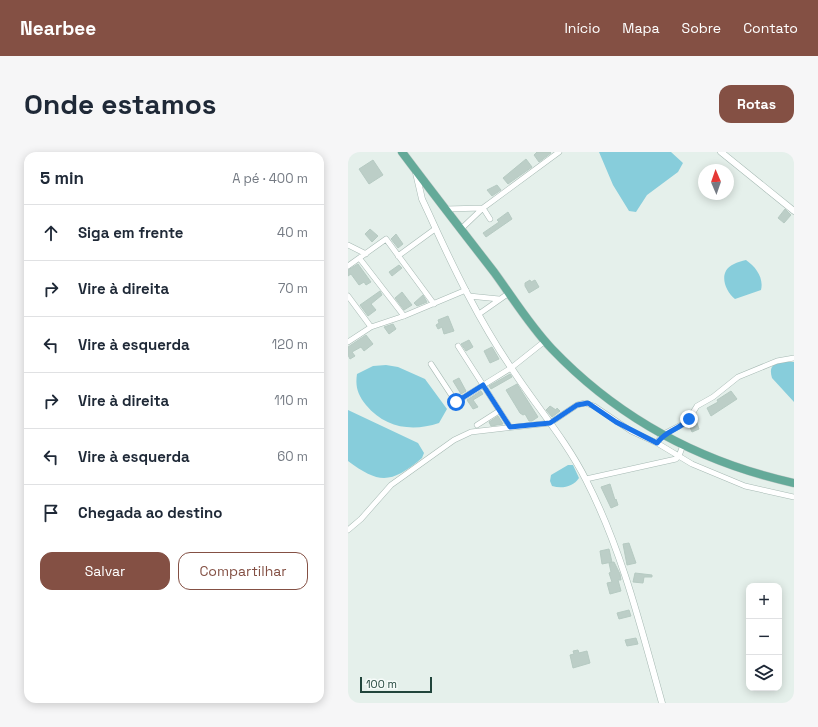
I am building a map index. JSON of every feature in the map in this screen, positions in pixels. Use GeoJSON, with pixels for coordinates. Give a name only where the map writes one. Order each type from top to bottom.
{"type":"FeatureCollection","features":[{"type":"Feature","properties":{"kind":"main road"},"geometry":{"type":"LineString","coordinates":[[403,153],[545,341],[584,379],[612,402],[662,435],[729,466],[794,483]]}},
{"type":"Feature","properties":{"kind":"street"},"geometry":{"type":"LineString","coordinates":[[461,229],[483,208],[559,152]]}},
{"type":"Feature","properties":{"kind":"street"},"geometry":{"type":"LineString","coordinates":[[721,152],[794,211]]}},
{"type":"Feature","properties":{"kind":"street"},"geometry":{"type":"LineString","coordinates":[[416,171],[422,199],[435,229],[469,296],[511,368],[550,423],[586,479],[615,546],[662,703]]}},
{"type":"Feature","properties":{"kind":"street"},"geometry":{"type":"LineString","coordinates":[[446,210],[483,208]]}},
{"type":"Feature","properties":{"kind":"street"},"geometry":{"type":"LineString","coordinates":[[483,208],[490,219]]}},
{"type":"Feature","properties":{"kind":"street"},"geometry":{"type":"LineString","coordinates":[[398,256],[435,229]]}},
{"type":"Feature","properties":{"kind":"street"},"geometry":{"type":"LineString","coordinates":[[348,266],[360,259],[386,239],[434,304]]}},
{"type":"Feature","properties":{"kind":"street"},"geometry":{"type":"LineString","coordinates":[[348,245],[366,254]]}},
{"type":"Feature","properties":{"kind":"street"},"geometry":{"type":"LineString","coordinates":[[360,259],[404,316]]}},
{"type":"Feature","properties":{"kind":"street"},"geometry":{"type":"LineString","coordinates":[[348,342],[371,327],[404,316],[466,290]]}},
{"type":"Feature","properties":{"kind":"street"},"geometry":{"type":"LineString","coordinates":[[479,314],[499,299],[510,293]]}},
{"type":"Feature","properties":{"kind":"street"},"geometry":{"type":"LineString","coordinates":[[348,296],[371,327]]}},
{"type":"Feature","properties":{"kind":"street"},"geometry":{"type":"LineString","coordinates":[[469,296],[499,299]]}},
{"type":"Feature","properties":{"kind":"street"},"geometry":{"type":"LineString","coordinates":[[431,364],[456,402],[511,368],[545,341]]}},
{"type":"Feature","properties":{"kind":"street"},"geometry":{"type":"LineString","coordinates":[[458,346],[510,427]]}},
{"type":"Feature","properties":{"kind":"street"},"geometry":{"type":"LineString","coordinates":[[657,443],[662,435],[681,426],[689,419],[697,406],[713,397],[738,377],[777,361],[794,358]]}},
{"type":"Feature","properties":{"kind":"street"},"geometry":{"type":"LineString","coordinates":[[348,530],[362,519],[391,485],[454,440],[471,432],[550,423],[577,405],[588,403],[616,422],[657,443],[692,464],[745,486],[794,497]]}},
{"type":"Feature","properties":{"kind":"street"},"geometry":{"type":"LineString","coordinates":[[477,425],[499,410]]}},
{"type":"Feature","properties":{"kind":"street"},"geometry":{"type":"LineString","coordinates":[[586,479],[676,459],[679,456],[683,445]]}},
{"type":"Feature","properties":{"kind":"water"},"geometry":{"type":"Polygon","coordinates":[[[599,152],[671,152],[683,163],[678,172],[647,195],[636,212],[629,211],[613,185],[599,152]]]}},
{"type":"Feature","properties":{"kind":"water"},"geometry":{"type":"Polygon","coordinates":[[[746,260],[753,266],[760,277],[762,286],[761,290],[735,299],[728,291],[724,281],[724,276],[729,267],[746,260]]]}},
{"type":"Feature","properties":{"kind":"water"},"geometry":{"type":"Polygon","coordinates":[[[781,362],[794,362],[794,402],[772,378],[771,369],[773,365],[781,362]]]}},
{"type":"Feature","properties":{"kind":"water"},"geometry":{"type":"Polygon","coordinates":[[[386,365],[398,367],[425,379],[447,409],[439,423],[419,427],[400,426],[390,423],[373,413],[361,398],[358,391],[356,383],[357,374],[373,366],[386,365]]]}},
{"type":"Feature","properties":{"kind":"water"},"geometry":{"type":"Polygon","coordinates":[[[348,410],[418,443],[424,453],[422,458],[402,472],[386,478],[369,474],[359,469],[348,461],[348,410]]]}},
{"type":"Feature","properties":{"kind":"water"},"geometry":{"type":"Polygon","coordinates":[[[568,465],[573,465],[579,478],[577,481],[567,486],[552,486],[550,481],[551,475],[568,465]]]}},
{"type":"Feature","properties":{"kind":"building"},"geometry":{"type":"Polygon","coordinates":[[[537,152],[551,153],[539,162],[534,155],[537,152]]]}},
{"type":"Feature","properties":{"kind":"building"},"geometry":{"type":"Polygon","coordinates":[[[526,159],[532,167],[508,184],[503,178],[526,159]]]}},
{"type":"Feature","properties":{"kind":"building"},"geometry":{"type":"Polygon","coordinates":[[[373,160],[383,175],[369,184],[359,169],[373,160]]]}},
{"type":"Feature","properties":{"kind":"building"},"geometry":{"type":"Polygon","coordinates":[[[497,185],[501,190],[492,196],[487,190],[497,185]]]}},
{"type":"Feature","properties":{"kind":"building"},"geometry":{"type":"Polygon","coordinates":[[[785,209],[791,215],[784,223],[778,218],[785,209]]]}},
{"type":"Feature","properties":{"kind":"building"},"geometry":{"type":"Polygon","coordinates":[[[508,212],[512,219],[486,237],[483,233],[499,222],[497,220],[508,212]]]}},
{"type":"Feature","properties":{"kind":"building"},"geometry":{"type":"Polygon","coordinates":[[[370,229],[378,236],[372,242],[365,234],[370,229]]]}},
{"type":"Feature","properties":{"kind":"building"},"geometry":{"type":"Polygon","coordinates":[[[396,234],[403,244],[398,248],[391,239],[396,234]]]}},
{"type":"Feature","properties":{"kind":"building"},"geometry":{"type":"Polygon","coordinates":[[[358,264],[371,282],[366,285],[364,282],[359,285],[351,274],[348,276],[348,270],[358,264]]]}},
{"type":"Feature","properties":{"kind":"building"},"geometry":{"type":"Polygon","coordinates":[[[399,265],[402,268],[392,276],[389,272],[399,265]]]}},
{"type":"Feature","properties":{"kind":"building"},"geometry":{"type":"Polygon","coordinates":[[[530,280],[531,282],[535,280],[539,287],[529,293],[525,283],[530,280]]]}},
{"type":"Feature","properties":{"kind":"building"},"geometry":{"type":"Polygon","coordinates":[[[380,291],[382,295],[371,304],[376,310],[368,316],[360,305],[380,291]]]}},
{"type":"Feature","properties":{"kind":"building"},"geometry":{"type":"Polygon","coordinates":[[[402,292],[412,305],[404,310],[395,298],[402,292]]]}},
{"type":"Feature","properties":{"kind":"building"},"geometry":{"type":"Polygon","coordinates":[[[423,295],[427,302],[417,306],[414,303],[423,295]]]}},
{"type":"Feature","properties":{"kind":"building"},"geometry":{"type":"Polygon","coordinates":[[[448,316],[454,331],[444,334],[442,327],[438,329],[436,325],[439,323],[438,320],[448,316]]]}},
{"type":"Feature","properties":{"kind":"building"},"geometry":{"type":"Polygon","coordinates":[[[393,324],[396,329],[389,334],[384,327],[393,324]]]}},
{"type":"Feature","properties":{"kind":"building"},"geometry":{"type":"Polygon","coordinates":[[[366,335],[373,344],[364,351],[361,347],[352,352],[355,356],[350,359],[348,355],[348,347],[366,335]]]}},
{"type":"Feature","properties":{"kind":"building"},"geometry":{"type":"Polygon","coordinates":[[[469,340],[473,347],[466,351],[461,344],[469,340]]]}},
{"type":"Feature","properties":{"kind":"building"},"geometry":{"type":"Polygon","coordinates":[[[492,347],[499,359],[490,363],[484,351],[492,347]]]}},
{"type":"Feature","properties":{"kind":"building"},"geometry":{"type":"Polygon","coordinates":[[[510,374],[512,377],[491,389],[489,386],[510,374]]]}},
{"type":"Feature","properties":{"kind":"building"},"geometry":{"type":"Polygon","coordinates":[[[459,378],[466,391],[461,394],[453,381],[459,378]]]}},
{"type":"Feature","properties":{"kind":"building"},"geometry":{"type":"Polygon","coordinates":[[[517,384],[538,417],[532,421],[529,421],[525,414],[523,415],[520,413],[506,390],[517,384]]]}},
{"type":"Feature","properties":{"kind":"building"},"geometry":{"type":"Polygon","coordinates":[[[481,391],[483,394],[473,400],[478,407],[473,409],[467,400],[481,391]]]}},
{"type":"Feature","properties":{"kind":"building"},"geometry":{"type":"Polygon","coordinates":[[[731,391],[737,399],[711,416],[707,408],[718,402],[717,400],[731,391]]]}},
{"type":"Feature","properties":{"kind":"building"},"geometry":{"type":"Polygon","coordinates":[[[550,406],[556,410],[557,408],[560,411],[552,417],[546,410],[550,406]]]}},
{"type":"Feature","properties":{"kind":"building"},"geometry":{"type":"Polygon","coordinates":[[[498,416],[503,424],[491,426],[489,422],[498,416]]]}},
{"type":"Feature","properties":{"kind":"building"},"geometry":{"type":"Polygon","coordinates":[[[696,420],[699,429],[692,432],[689,425],[696,420]]]}},
{"type":"Feature","properties":{"kind":"building"},"geometry":{"type":"Polygon","coordinates":[[[610,484],[618,505],[611,508],[601,487],[610,484]]]}},
{"type":"Feature","properties":{"kind":"building"},"geometry":{"type":"Polygon","coordinates":[[[629,543],[636,563],[627,565],[623,544],[629,543]]]}},
{"type":"Feature","properties":{"kind":"building"},"geometry":{"type":"Polygon","coordinates":[[[609,549],[612,562],[602,564],[600,551],[609,549]]]}},
{"type":"Feature","properties":{"kind":"building"},"geometry":{"type":"Polygon","coordinates":[[[614,562],[620,574],[621,580],[618,580],[621,591],[610,594],[607,583],[612,582],[609,573],[611,572],[609,563],[614,562]]]}},
{"type":"Feature","properties":{"kind":"building"},"geometry":{"type":"Polygon","coordinates":[[[635,573],[652,575],[652,577],[644,577],[643,583],[633,582],[635,573]]]}},
{"type":"Feature","properties":{"kind":"building"},"geometry":{"type":"Polygon","coordinates":[[[629,610],[631,616],[619,619],[617,613],[629,610]]]}},
{"type":"Feature","properties":{"kind":"building"},"geometry":{"type":"Polygon","coordinates":[[[636,638],[638,644],[627,646],[625,640],[636,638]]]}},
{"type":"Feature","properties":{"kind":"building"},"geometry":{"type":"Polygon","coordinates":[[[578,650],[579,653],[587,651],[590,663],[573,668],[570,655],[574,654],[573,651],[578,650]]]}},
{"type":"Feature","properties":{"kind":"route"},"geometry":{"type":"LineString","coordinates":[[456,402],[483,385],[510,427],[550,423],[577,405],[588,403],[631,431],[657,443],[662,435],[681,426],[689,419]]}}]}
